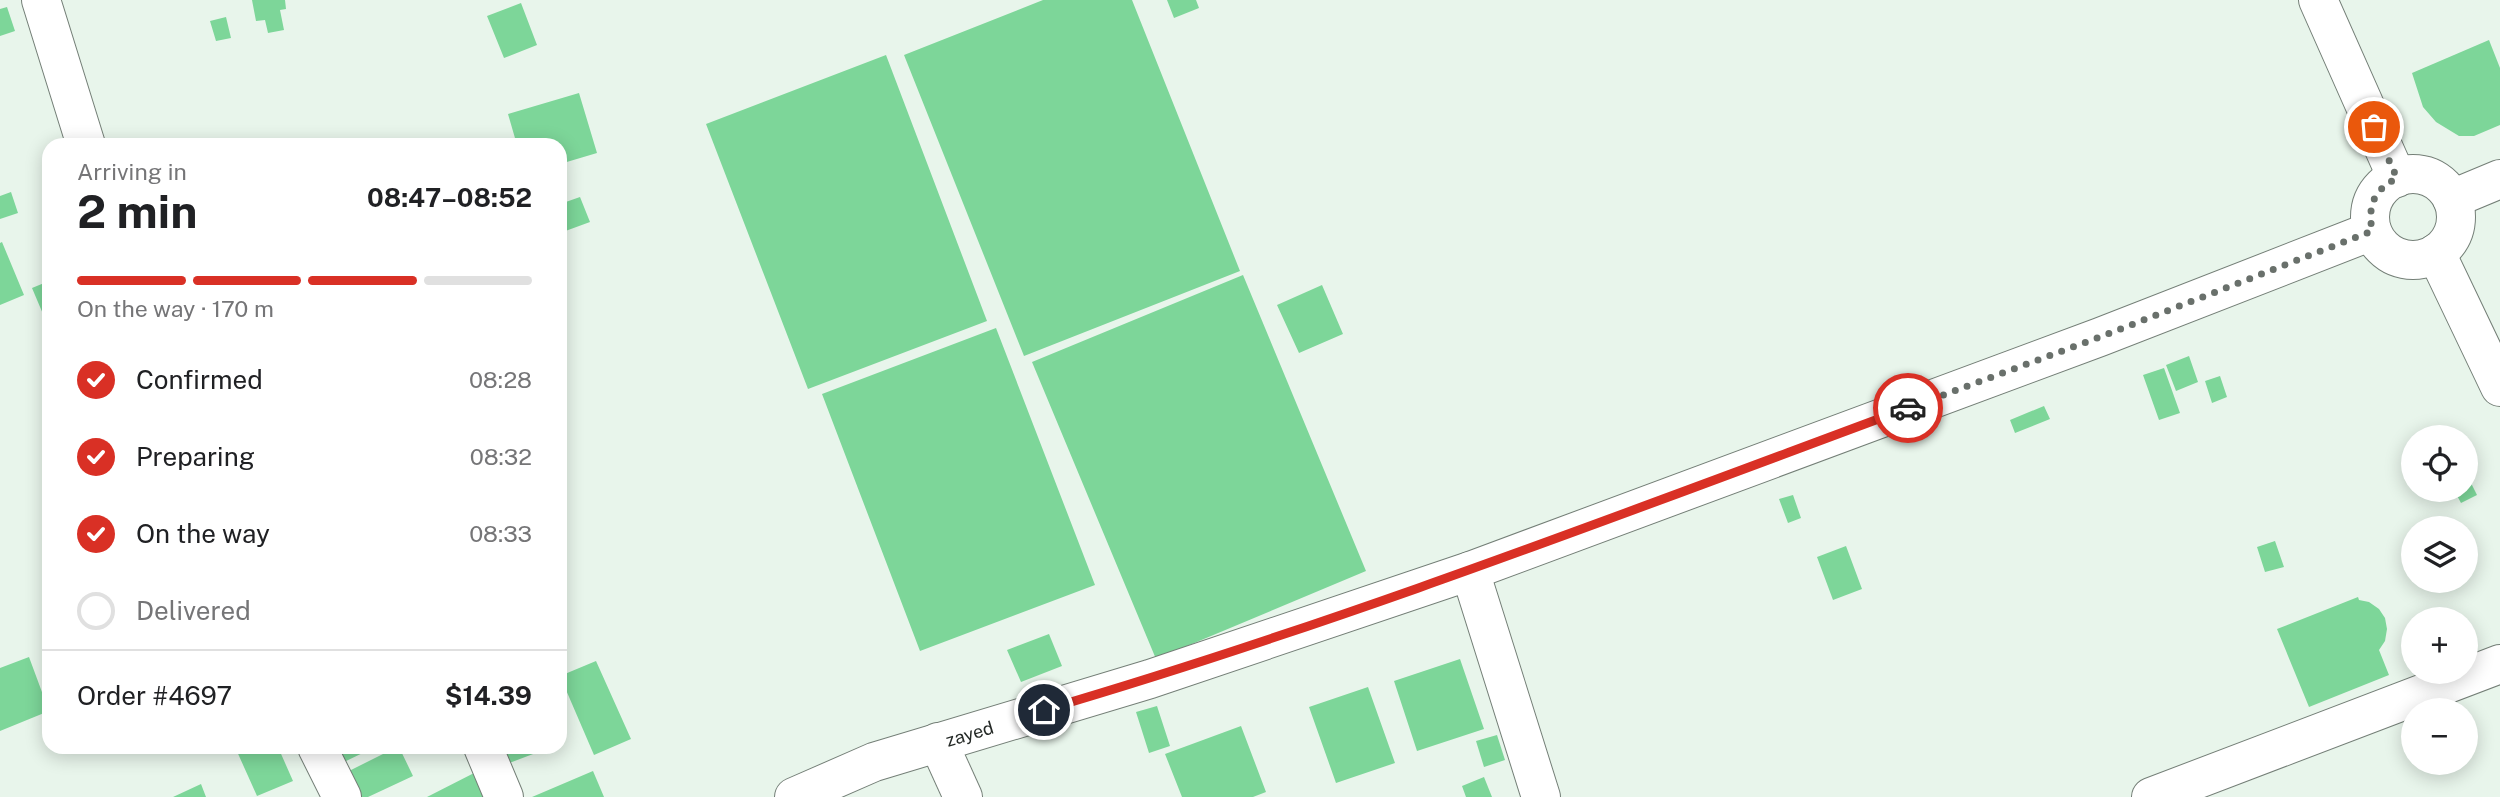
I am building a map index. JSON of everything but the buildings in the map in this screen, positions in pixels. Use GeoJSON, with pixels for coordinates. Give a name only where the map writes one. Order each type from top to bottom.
{"type":"FeatureCollection","features":[{"type":"Feature","properties":{"kind":"street"},"geometry":{"type":"LineString","coordinates":[[41,0],[84,138]]}},
{"type":"Feature","properties":{"kind":"street"},"geometry":{"type":"LineString","coordinates":[[2318,0],[2397,178]]}},
{"type":"Feature","properties":{"kind":"street"},"geometry":{"type":"LineString","coordinates":[[2420,175],[2434,179],[2452,199],[2456,213],[2450,239],[2429,257],[2416,260],[2401,258],[2388,253],[2377,242],[2372,231],[2370,214],[2373,200],[2382,188],[2397,178],[2420,175]]}},
{"type":"Feature","properties":{"kind":"street"},"geometry":{"type":"LineString","coordinates":[[2452,199],[2500,179]]}},
{"type":"Feature","properties":{"kind":"street","name":"zayed"},"geometry":{"type":"LineString","coordinates":[[794,797],[874,762],[1150,679],[1470,571],[2087,342],[2372,231]]}},
{"type":"Feature","properties":{"kind":"street"},"geometry":{"type":"LineString","coordinates":[[2435,253],[2500,387]]}},
{"type":"Feature","properties":{"kind":"street"},"geometry":{"type":"LineString","coordinates":[[1470,571],[1541,797]]}},
{"type":"Feature","properties":{"kind":"street"},"geometry":{"type":"LineString","coordinates":[[2151,797],[2500,664]]}},
{"type":"Feature","properties":{"kind":"street"},"geometry":{"type":"LineString","coordinates":[[937,742],[963,797]]}},
{"type":"Feature","properties":{"kind":"street"},"geometry":{"type":"LineString","coordinates":[[320,754],[342,797]]}},
{"type":"Feature","properties":{"kind":"street"},"geometry":{"type":"LineString","coordinates":[[487,754],[504,797]]}},
{"type":"Feature","properties":{"kind":"way so far"},"geometry":{"type":"LineString","coordinates":[[1908,408],[2372,231],[2370,214],[2373,200],[2382,188],[2397,178],[2374,127]]}},
{"type":"Feature","properties":{"kind":"route"},"geometry":{"type":"LineString","coordinates":[[1044,710],[1150,679],[1470,571],[1908,408]]}}]}
